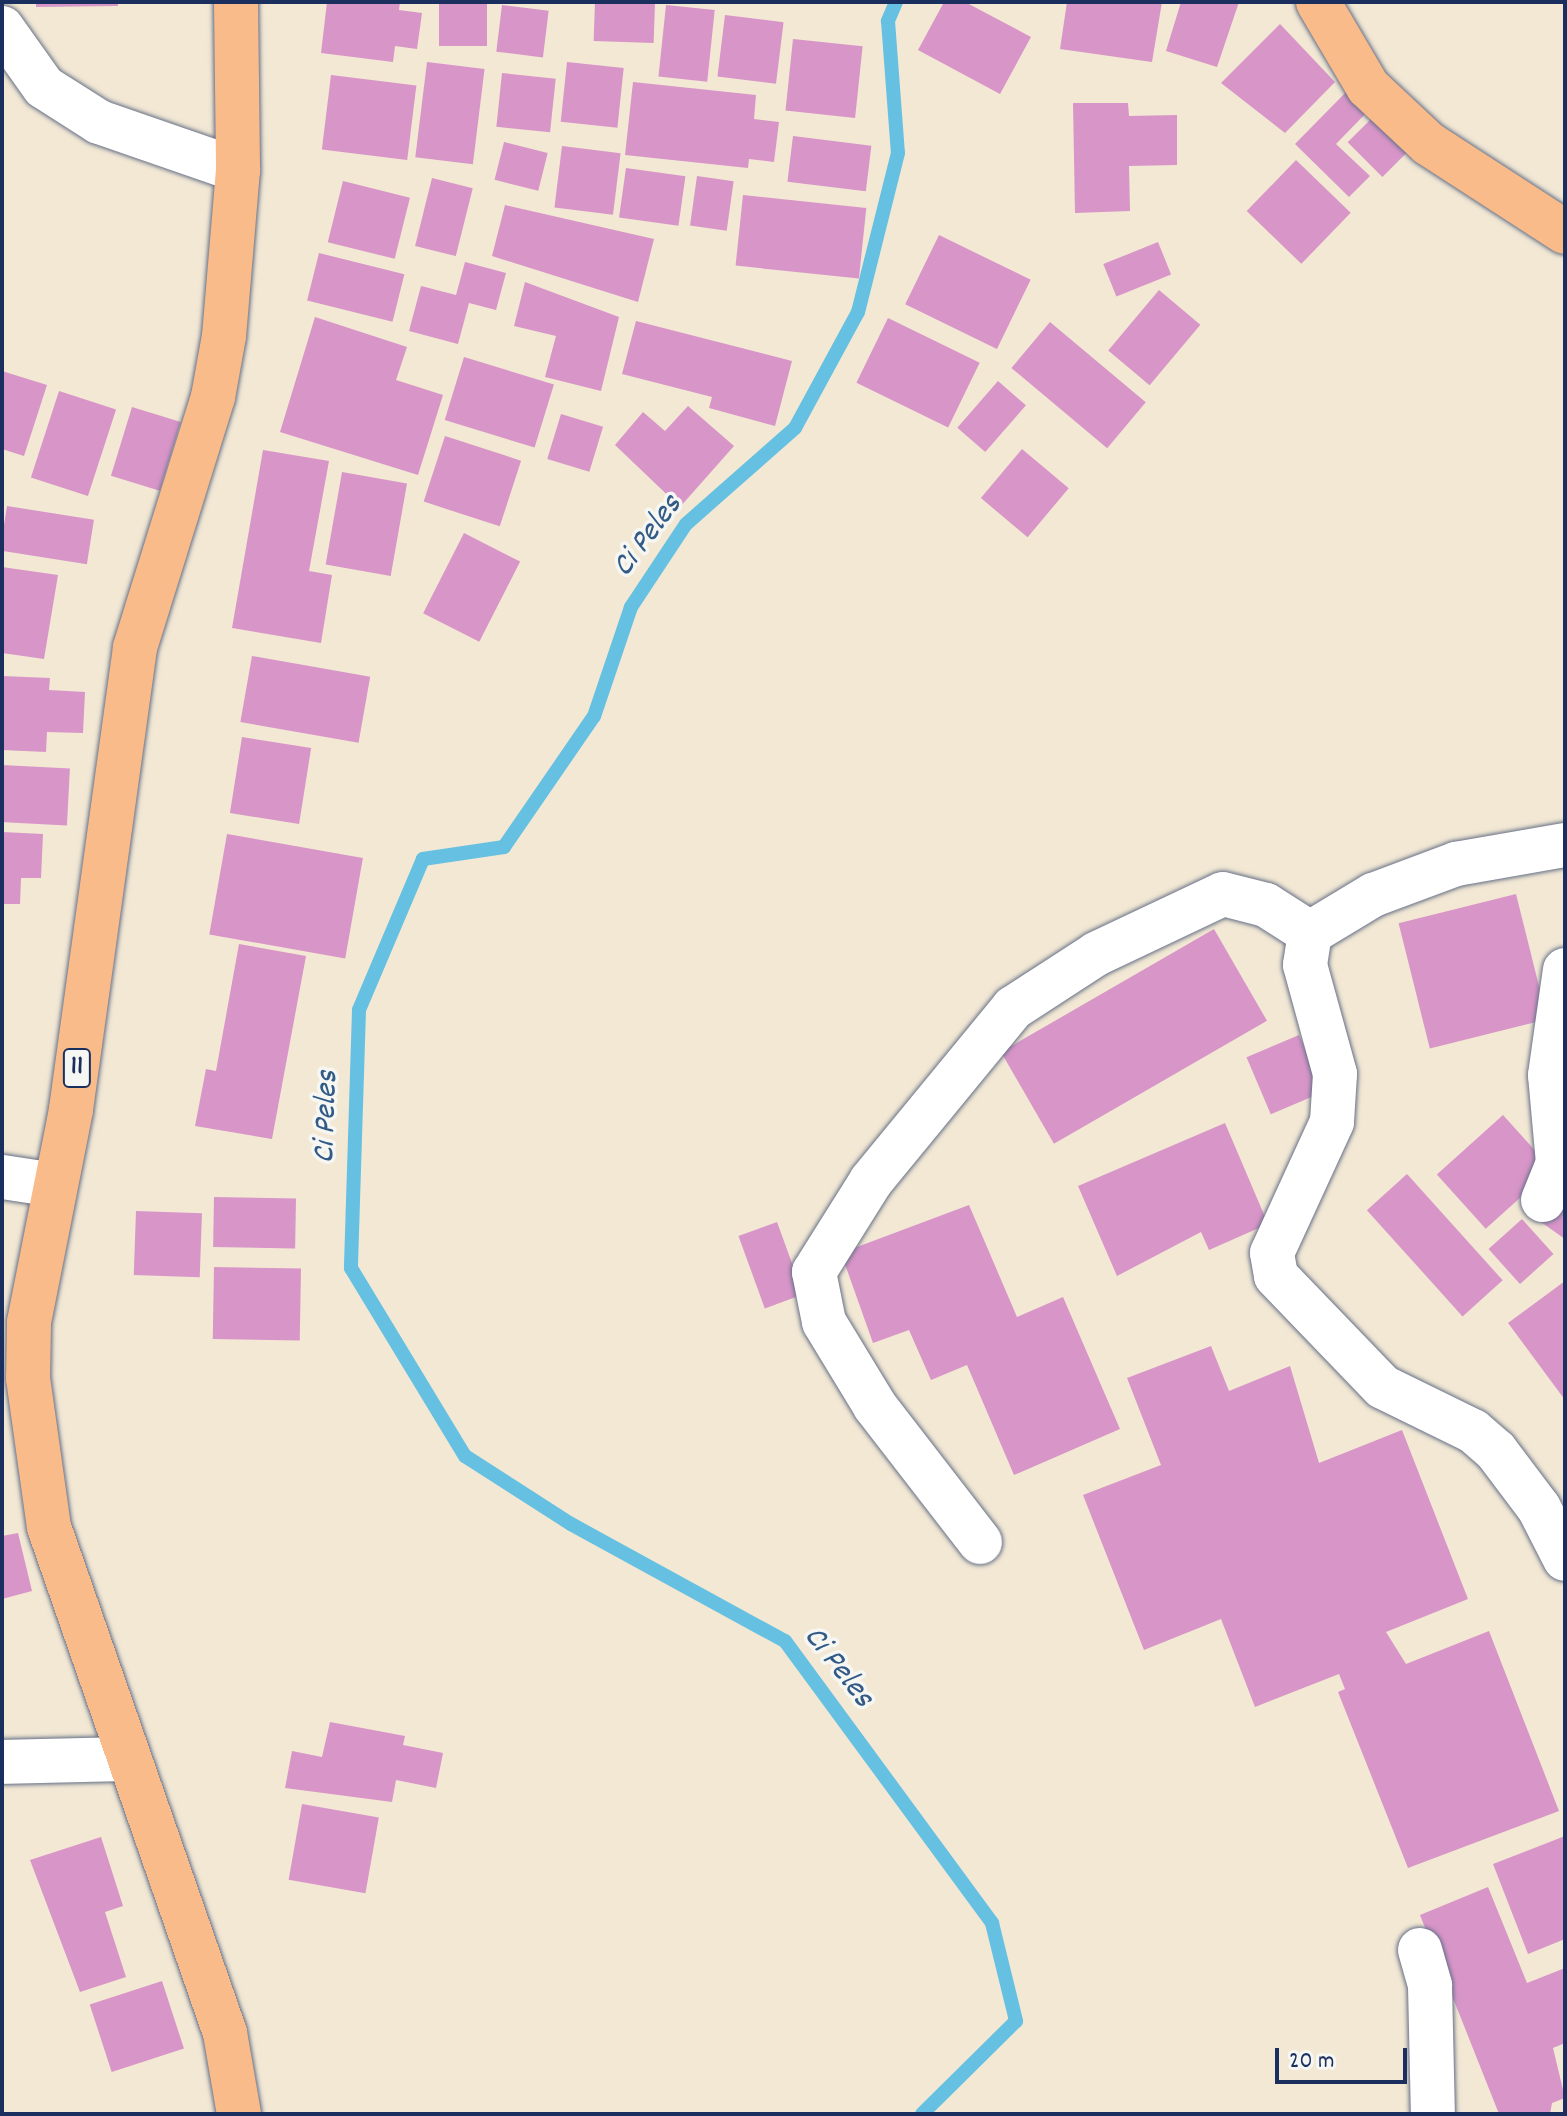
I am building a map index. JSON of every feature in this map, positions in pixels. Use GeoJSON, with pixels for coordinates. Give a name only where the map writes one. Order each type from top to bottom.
{"type":"FeatureCollection","features":[{"type":"Feature","properties":{"kind":"main road","name":"11"},"geometry":{"type":"LineString","coordinates":[[236,2],[238,170],[213,397],[135,648],[54,1185],[29,1323],[32,1435],[49,1527],[125,1759],[225,2033],[239,2114]]}},
{"type":"Feature","properties":{"kind":"main road"},"geometry":{"type":"LineString","coordinates":[[1318,2],[1368,87],[1429,144],[1565,232]]}},
{"type":"Feature","properties":{"kind":"street"},"geometry":{"type":"LineString","coordinates":[[2,28],[44,87],[99,122],[238,170]]}},
{"type":"Feature","properties":{"kind":"street"},"geometry":{"type":"LineString","coordinates":[[1310,933],[1373,895],[1456,864],[1565,845]]}},
{"type":"Feature","properties":{"kind":"street"},"geometry":{"type":"LineString","coordinates":[[980,1542],[875,1406],[824,1322],[814,1272],[871,1181],[1013,1008],[1096,954],[1223,894],[1266,905],[1310,933]]}},
{"type":"Feature","properties":{"kind":"street"},"geometry":{"type":"LineString","coordinates":[[1310,933],[1305,965],[1335,1074],[1332,1122],[1272,1253],[1276,1276],[1383,1387],[1473,1431],[1496,1451],[1539,1508],[1565,1559]]}},
{"type":"Feature","properties":{"kind":"street"},"geometry":{"type":"LineString","coordinates":[[1543,1200],[1558,1163],[1550,1075],[1565,970]]}},
{"type":"Feature","properties":{"kind":"street"},"geometry":{"type":"LineString","coordinates":[[2,1177],[54,1185]]}},
{"type":"Feature","properties":{"kind":"street"},"geometry":{"type":"LineString","coordinates":[[2,1762],[125,1759]]}},
{"type":"Feature","properties":{"kind":"street"},"geometry":{"type":"LineString","coordinates":[[1425,1968],[1433,2114]]}},
{"type":"Feature","properties":{"kind":"building"},"geometry":{"type":"Polygon","coordinates":[[[36,2],[118,2],[118,6],[36,7],[36,2]]]}},
{"type":"Feature","properties":{"kind":"building"},"geometry":{"type":"Polygon","coordinates":[[[327,2],[400,2],[399,10],[422,13],[417,49],[395,46],[393,62],[321,53],[327,2]]]}},
{"type":"Feature","properties":{"kind":"building"},"geometry":{"type":"Polygon","coordinates":[[[439,2],[487,2],[487,46],[439,46],[439,2]]]}},
{"type":"Feature","properties":{"kind":"building"},"geometry":{"type":"Polygon","coordinates":[[[595,2],[655,4],[654,43],[594,41],[595,2]]]}},
{"type":"Feature","properties":{"kind":"building"},"geometry":{"type":"Polygon","coordinates":[[[944,2],[965,2],[1031,37],[1000,94],[918,50],[944,2]]]}},
{"type":"Feature","properties":{"kind":"building"},"geometry":{"type":"Polygon","coordinates":[[[1067,2],[1162,2],[1152,62],[1060,49],[1067,2]]]}},
{"type":"Feature","properties":{"kind":"building"},"geometry":{"type":"Polygon","coordinates":[[[1181,2],[1239,2],[1217,67],[1166,51],[1181,2]]]}},
{"type":"Feature","properties":{"kind":"building"},"geometry":{"type":"Polygon","coordinates":[[[502,5],[549,11],[543,57],[496,52],[502,5]]]}},
{"type":"Feature","properties":{"kind":"building"},"geometry":{"type":"Polygon","coordinates":[[[666,5],[715,10],[707,82],[658,77],[666,5]]]}},
{"type":"Feature","properties":{"kind":"building"},"geometry":{"type":"Polygon","coordinates":[[[725,15],[784,22],[776,84],[717,77],[725,15]]]}},
{"type":"Feature","properties":{"kind":"building"},"geometry":{"type":"Polygon","coordinates":[[[1280,24],[1335,82],[1285,133],[1221,83],[1280,24]]]}},
{"type":"Feature","properties":{"kind":"building"},"geometry":{"type":"Polygon","coordinates":[[[793,39],[863,46],[855,118],[785,111],[793,39]]]}},
{"type":"Feature","properties":{"kind":"building"},"geometry":{"type":"Polygon","coordinates":[[[427,62],[485,69],[473,164],[415,157],[427,62]]]}},
{"type":"Feature","properties":{"kind":"building"},"geometry":{"type":"Polygon","coordinates":[[[567,62],[624,68],[617,128],[561,122],[567,62]]]}},
{"type":"Feature","properties":{"kind":"building"},"geometry":{"type":"Polygon","coordinates":[[[502,73],[556,79],[550,132],[496,127],[502,73]]]}},
{"type":"Feature","properties":{"kind":"building"},"geometry":{"type":"Polygon","coordinates":[[[331,75],[416,85],[407,160],[322,149],[331,75]]]}},
{"type":"Feature","properties":{"kind":"building"},"geometry":{"type":"Polygon","coordinates":[[[633,82],[756,95],[754,119],[779,122],[774,162],[749,159],[748,168],[625,155],[633,82]]]}},
{"type":"Feature","properties":{"kind":"building"},"geometry":{"type":"Polygon","coordinates":[[[1350,88],[1371,108],[1336,144],[1370,176],[1349,197],[1295,144],[1350,88]]]}},
{"type":"Feature","properties":{"kind":"building"},"geometry":{"type":"Polygon","coordinates":[[[1073,103],[1128,103],[1129,116],[1177,115],[1177,165],[1129,166],[1130,211],[1075,213],[1073,103]]]}},
{"type":"Feature","properties":{"kind":"building"},"geometry":{"type":"Polygon","coordinates":[[[1376,114],[1411,149],[1382,177],[1348,142],[1376,114]]]}},
{"type":"Feature","properties":{"kind":"building"},"geometry":{"type":"Polygon","coordinates":[[[793,136],[871,146],[866,191],[787,182],[793,136]]]}},
{"type":"Feature","properties":{"kind":"building"},"geometry":{"type":"Polygon","coordinates":[[[504,142],[548,153],[538,191],[495,180],[504,142]]]}},
{"type":"Feature","properties":{"kind":"building"},"geometry":{"type":"Polygon","coordinates":[[[562,146],[621,153],[613,215],[554,208],[562,146]]]}},
{"type":"Feature","properties":{"kind":"building"},"geometry":{"type":"Polygon","coordinates":[[[1296,160],[1351,213],[1301,264],[1247,211],[1296,160]]]}},
{"type":"Feature","properties":{"kind":"building"},"geometry":{"type":"Polygon","coordinates":[[[626,168],[685,176],[678,226],[619,218],[626,168]]]}},
{"type":"Feature","properties":{"kind":"building"},"geometry":{"type":"Polygon","coordinates":[[[697,176],[734,181],[727,231],[690,226],[697,176]]]}},
{"type":"Feature","properties":{"kind":"building"},"geometry":{"type":"Polygon","coordinates":[[[432,178],[473,188],[456,256],[415,246],[432,178]]]}},
{"type":"Feature","properties":{"kind":"building"},"geometry":{"type":"Polygon","coordinates":[[[343,181],[410,198],[395,259],[328,242],[343,181]]]}},
{"type":"Feature","properties":{"kind":"building"},"geometry":{"type":"Polygon","coordinates":[[[743,195],[866,208],[859,279],[736,266],[743,195]]]}},
{"type":"Feature","properties":{"kind":"building"},"geometry":{"type":"Polygon","coordinates":[[[505,205],[654,239],[638,302],[492,256],[505,205]]]}},
{"type":"Feature","properties":{"kind":"building"},"geometry":{"type":"Polygon","coordinates":[[[939,235],[1031,280],[997,349],[905,304],[939,235]]]}},
{"type":"Feature","properties":{"kind":"building"},"geometry":{"type":"Polygon","coordinates":[[[1158,242],[1171,274],[1116,297],[1103,264],[1158,242]]]}},
{"type":"Feature","properties":{"kind":"building"},"geometry":{"type":"Polygon","coordinates":[[[319,253],[404,274],[393,322],[307,301],[319,253]]]}},
{"type":"Feature","properties":{"kind":"building"},"geometry":{"type":"Polygon","coordinates":[[[465,262],[506,273],[496,310],[469,303],[458,344],[409,331],[421,286],[456,295],[465,262]]]}},
{"type":"Feature","properties":{"kind":"building"},"geometry":{"type":"Polygon","coordinates":[[[525,282],[619,317],[601,391],[545,377],[556,336],[514,326],[525,282]]]}},
{"type":"Feature","properties":{"kind":"building"},"geometry":{"type":"Polygon","coordinates":[[[1159,290],[1200,325],[1150,385],[1108,351],[1159,290]]]}},
{"type":"Feature","properties":{"kind":"building"},"geometry":{"type":"Polygon","coordinates":[[[315,317],[407,347],[396,380],[443,395],[418,475],[280,432],[315,317]]]}},
{"type":"Feature","properties":{"kind":"building"},"geometry":{"type":"Polygon","coordinates":[[[888,318],[980,363],[948,427],[856,383],[888,318]]]}},
{"type":"Feature","properties":{"kind":"building"},"geometry":{"type":"Polygon","coordinates":[[[636,321],[792,361],[775,426],[709,408],[712,397],[622,374],[636,321]]]}},
{"type":"Feature","properties":{"kind":"building"},"geometry":{"type":"Polygon","coordinates":[[[1050,322],[1146,402],[1107,448],[1011,368],[1050,322]]]}},
{"type":"Feature","properties":{"kind":"building"},"geometry":{"type":"Polygon","coordinates":[[[464,357],[554,384],[535,448],[445,420],[464,357]]]}},
{"type":"Feature","properties":{"kind":"building"},"geometry":{"type":"Polygon","coordinates":[[[2,371],[47,385],[24,456],[2,449],[2,371]]]}},
{"type":"Feature","properties":{"kind":"building"},"geometry":{"type":"Polygon","coordinates":[[[998,381],[1026,405],[985,452],[957,428],[998,381]]]}},
{"type":"Feature","properties":{"kind":"building"},"geometry":{"type":"Polygon","coordinates":[[[59,391],[116,410],[88,496],[31,478],[59,391]]]}},
{"type":"Feature","properties":{"kind":"building"},"geometry":{"type":"Polygon","coordinates":[[[688,406],[734,446],[680,507],[615,445],[643,412],[665,431],[688,406]]]}},
{"type":"Feature","properties":{"kind":"building"},"geometry":{"type":"Polygon","coordinates":[[[132,407],[181,422],[160,491],[111,476],[132,407]]]}},
{"type":"Feature","properties":{"kind":"building"},"geometry":{"type":"Polygon","coordinates":[[[561,414],[603,427],[589,472],[547,459],[561,414]]]}},
{"type":"Feature","properties":{"kind":"building"},"geometry":{"type":"Polygon","coordinates":[[[445,436],[521,461],[500,526],[424,502],[445,436]]]}},
{"type":"Feature","properties":{"kind":"building"},"geometry":{"type":"Polygon","coordinates":[[[1022,449],[1069,488],[1028,537],[981,498],[1022,449]]]}},
{"type":"Feature","properties":{"kind":"building"},"geometry":{"type":"Polygon","coordinates":[[[263,450],[329,461],[309,571],[332,575],[321,643],[232,628],[263,450]]]}},
{"type":"Feature","properties":{"kind":"building"},"geometry":{"type":"Polygon","coordinates":[[[342,472],[407,483],[391,576],[326,565],[342,472]]]}},
{"type":"Feature","properties":{"kind":"building"},"geometry":{"type":"Polygon","coordinates":[[[7,506],[94,520],[87,564],[2,551],[7,506]]]}},
{"type":"Feature","properties":{"kind":"building"},"geometry":{"type":"Polygon","coordinates":[[[464,533],[520,562],[479,642],[423,613],[464,533]]]}},
{"type":"Feature","properties":{"kind":"building"},"geometry":{"type":"Polygon","coordinates":[[[2,567],[58,575],[44,659],[2,653],[2,567]]]}},
{"type":"Feature","properties":{"kind":"building"},"geometry":{"type":"Polygon","coordinates":[[[252,656],[370,677],[359,743],[240,722],[252,656]]]}},
{"type":"Feature","properties":{"kind":"building"},"geometry":{"type":"Polygon","coordinates":[[[2,676],[50,678],[49,690],[85,692],[83,733],[47,732],[46,752],[2,750],[2,676]]]}},
{"type":"Feature","properties":{"kind":"building"},"geometry":{"type":"Polygon","coordinates":[[[242,737],[311,748],[299,824],[230,813],[242,737]]]}},
{"type":"Feature","properties":{"kind":"building"},"geometry":{"type":"Polygon","coordinates":[[[2,765],[70,769],[67,825],[2,822],[2,765]]]}},
{"type":"Feature","properties":{"kind":"building"},"geometry":{"type":"Polygon","coordinates":[[[2,832],[43,834],[41,878],[21,878],[20,904],[2,904],[2,832]]]}},
{"type":"Feature","properties":{"kind":"building"},"geometry":{"type":"Polygon","coordinates":[[[227,834],[363,858],[345,958],[209,934],[227,834]]]}},
{"type":"Feature","properties":{"kind":"building"},"geometry":{"type":"Polygon","coordinates":[[[1516,894],[1547,1019],[1430,1048],[1399,923],[1516,894]]]}},
{"type":"Feature","properties":{"kind":"building"},"geometry":{"type":"Polygon","coordinates":[[[1214,929],[1267,1021],[1054,1144],[1001,1052],[1214,929]]]}},
{"type":"Feature","properties":{"kind":"building"},"geometry":{"type":"Polygon","coordinates":[[[239,944],[306,956],[272,1139],[195,1126],[206,1069],[216,1071],[239,944]]]}},
{"type":"Feature","properties":{"kind":"building"},"geometry":{"type":"Polygon","coordinates":[[[1299,1035],[1323,1092],[1271,1114],[1247,1057],[1299,1035]]]}},
{"type":"Feature","properties":{"kind":"building"},"geometry":{"type":"Polygon","coordinates":[[[1503,1115],[1552,1169],[1486,1229],[1437,1175],[1503,1115]]]}},
{"type":"Feature","properties":{"kind":"building"},"geometry":{"type":"Polygon","coordinates":[[[1225,1123],[1268,1224],[1209,1250],[1201,1232],[1117,1276],[1078,1186],[1225,1123]]]}},
{"type":"Feature","properties":{"kind":"building"},"geometry":{"type":"Polygon","coordinates":[[[1407,1174],[1503,1280],[1463,1316],[1367,1210],[1407,1174]]]}},
{"type":"Feature","properties":{"kind":"building"},"geometry":{"type":"Polygon","coordinates":[[[1565,1182],[1565,1239],[1538,1220],[1565,1182]]]}},
{"type":"Feature","properties":{"kind":"building"},"geometry":{"type":"Polygon","coordinates":[[[214,1197],[296,1198],[295,1248],[213,1247],[214,1197]]]}},
{"type":"Feature","properties":{"kind":"building"},"geometry":{"type":"Polygon","coordinates":[[[969,1205],[1017,1317],[1063,1297],[1120,1429],[1014,1475],[967,1365],[931,1380],[909,1330],[873,1343],[841,1253],[969,1205]]]}},
{"type":"Feature","properties":{"kind":"building"},"geometry":{"type":"Polygon","coordinates":[[[136,1211],[202,1213],[200,1277],[134,1275],[136,1211]]]}},
{"type":"Feature","properties":{"kind":"building"},"geometry":{"type":"Polygon","coordinates":[[[1522,1219],[1553,1254],[1520,1284],[1489,1249],[1522,1219]]]}},
{"type":"Feature","properties":{"kind":"building"},"geometry":{"type":"Polygon","coordinates":[[[777,1222],[803,1294],[765,1308],[738,1236],[777,1222]]]}},
{"type":"Feature","properties":{"kind":"building"},"geometry":{"type":"Polygon","coordinates":[[[214,1267],[301,1269],[300,1341],[213,1339],[214,1267]]]}},
{"type":"Feature","properties":{"kind":"building"},"geometry":{"type":"Polygon","coordinates":[[[1565,1281],[1565,1400],[1508,1323],[1565,1281]]]}},
{"type":"Feature","properties":{"kind":"building"},"geometry":{"type":"Polygon","coordinates":[[[1211,1346],[1229,1391],[1290,1366],[1319,1463],[1402,1430],[1468,1599],[1386,1632],[1406,1664],[1489,1631],[1559,1811],[1408,1868],[1338,1692],[1345,1689],[1339,1674],[1255,1707],[1221,1619],[1144,1650],[1083,1495],[1161,1465],[1127,1378],[1211,1346]]]}},
{"type":"Feature","properties":{"kind":"building"},"geometry":{"type":"Polygon","coordinates":[[[18,1533],[32,1591],[2,1599],[2,1536],[18,1533]]]}},
{"type":"Feature","properties":{"kind":"building"},"geometry":{"type":"Polygon","coordinates":[[[330,1722],[405,1736],[403,1745],[443,1753],[436,1788],[396,1780],[392,1802],[285,1788],[292,1751],[322,1757],[330,1722]]]}},
{"type":"Feature","properties":{"kind":"building"},"geometry":{"type":"Polygon","coordinates":[[[302,1804],[379,1818],[365,1893],[289,1880],[302,1804]]]}},
{"type":"Feature","properties":{"kind":"building"},"geometry":{"type":"Polygon","coordinates":[[[1565,1836],[1565,1939],[1528,1954],[1493,1864],[1565,1836]]]}},
{"type":"Feature","properties":{"kind":"building"},"geometry":{"type":"Polygon","coordinates":[[[101,1837],[123,1906],[105,1912],[126,1977],[80,1992],[30,1860],[101,1837]]]}},
{"type":"Feature","properties":{"kind":"building"},"geometry":{"type":"Polygon","coordinates":[[[1488,1887],[1527,1983],[1565,1968],[1565,2043],[1553,2048],[1565,2098],[1552,2103],[1550,2114],[1499,2114],[1420,1915],[1488,1887]]]}},
{"type":"Feature","properties":{"kind":"building"},"geometry":{"type":"Polygon","coordinates":[[[162,1981],[184,2049],[112,2072],[90,2004],[162,1981]]]}},
{"type":"Feature","properties":{"kind":"waterway","name":"Ci Peles"},"geometry":{"type":"LineString","coordinates":[[896,2],[888,21],[898,153],[858,312],[795,428],[686,524],[631,607],[594,716],[504,847],[423,859],[359,1010],[351,1268],[465,1456],[571,1524],[785,1641],[992,1923],[1016,2021],[922,2114]]}}]}
